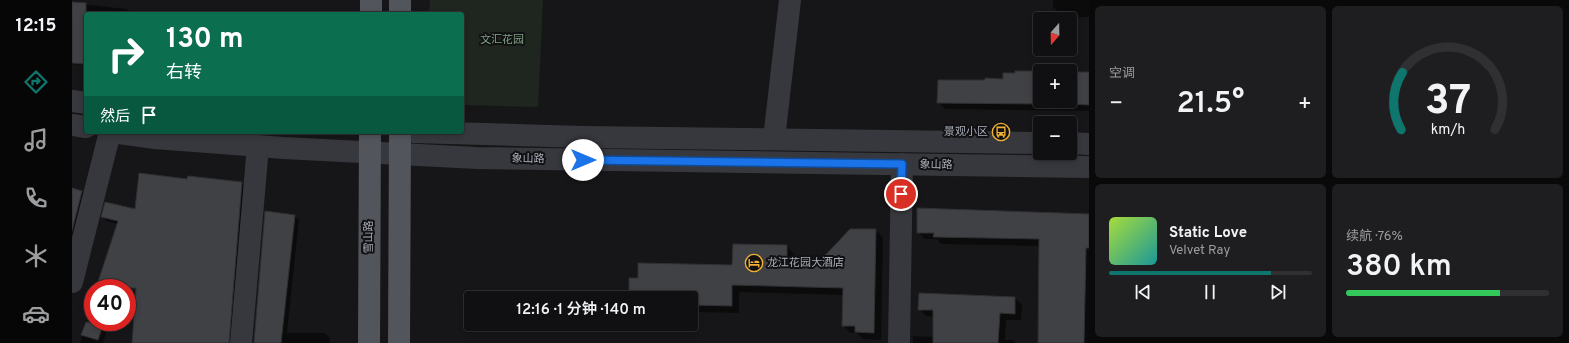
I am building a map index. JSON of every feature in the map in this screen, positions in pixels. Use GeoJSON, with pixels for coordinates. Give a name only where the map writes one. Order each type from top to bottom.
{"type":"FeatureCollection","features":[{"type":"Feature","properties":{"kind":"main road"},"geometry":{"type":"LineString","coordinates":[[371,0],[371,12]]}},
{"type":"Feature","properties":{"kind":"main road"},"geometry":{"type":"LineString","coordinates":[[400,0],[400,12]]}},
{"type":"Feature","properties":{"kind":"main road","name":"雪山路"},"geometry":{"type":"LineString","coordinates":[[369,343],[370,134]]}},
{"type":"Feature","properties":{"kind":"main road"},"geometry":{"type":"LineString","coordinates":[[399,343],[400,134]]}},
{"type":"Feature","properties":{"kind":"street"},"geometry":{"type":"LineString","coordinates":[[774,139],[790,0]]}},
{"type":"Feature","properties":{"kind":"street"},"geometry":{"type":"LineString","coordinates":[[72,101],[84,103]]}},
{"type":"Feature","properties":{"kind":"street"},"geometry":{"type":"LineString","coordinates":[[72,125],[84,127]]}},
{"type":"Feature","properties":{"kind":"street","name":"象山路"},"geometry":{"type":"LineString","coordinates":[[464,133],[584,137],[1033,143]]}},
{"type":"Feature","properties":{"kind":"street"},"geometry":{"type":"LineString","coordinates":[[72,282],[110,134]]}},
{"type":"Feature","properties":{"kind":"street","name":"象山路"},"geometry":{"type":"LineString","coordinates":[[126,134],[155,138],[370,154],[576,160],[1089,167]]}},
{"type":"Feature","properties":{"kind":"street"},"geometry":{"type":"LineString","coordinates":[[1077,144],[1089,144]]}},
{"type":"Feature","properties":{"kind":"street"},"geometry":{"type":"LineString","coordinates":[[241,343],[258,146]]}},
{"type":"Feature","properties":{"kind":"street"},"geometry":{"type":"LineString","coordinates":[[899,343],[902,164]]}},
{"type":"Feature","properties":{"kind":"green space","name":"文汇花园"},"geometry":{"type":"Polygon","coordinates":[[[430,0],[543,0],[538,107],[464,105],[464,12],[429,12],[430,0]]]}},
{"type":"Feature","properties":{"kind":"building"},"geometry":{"type":"Polygon","coordinates":[[[72,2],[86,3],[86,12],[84,12],[84,64],[72,63],[72,2]]]}},
{"type":"Feature","properties":{"kind":"building"},"geometry":{"type":"Polygon","coordinates":[[[1015,71],[1033,71],[1033,104],[937,103],[938,80],[985,80],[985,78],[1003,79],[1003,73],[1015,73],[1015,71]]]}},
{"type":"Feature","properties":{"kind":"building"},"geometry":{"type":"Polygon","coordinates":[[[1077,72],[1089,72],[1089,105],[1077,104],[1077,72]]]}},
{"type":"Feature","properties":{"kind":"building"},"geometry":{"type":"Polygon","coordinates":[[[139,173],[187,179],[188,176],[242,182],[229,343],[132,343],[133,331],[136,331],[136,279],[99,279],[118,221],[101,217],[105,202],[135,209],[139,173]]]}},
{"type":"Feature","properties":{"kind":"building"},"geometry":{"type":"Polygon","coordinates":[[[72,188],[82,191],[72,231],[72,188]]]}},
{"type":"Feature","properties":{"kind":"building"},"geometry":{"type":"Polygon","coordinates":[[[917,208],[1089,214],[1089,248],[1086,248],[1084,343],[1038,343],[1039,239],[933,237],[934,233],[917,233],[917,208]]]}},
{"type":"Feature","properties":{"kind":"building"},"geometry":{"type":"Polygon","coordinates":[[[265,211],[295,215],[281,343],[254,343],[265,211]]]}},
{"type":"Feature","properties":{"kind":"building"},"geometry":{"type":"Polygon","coordinates":[[[850,229],[876,229],[874,333],[855,332],[855,326],[842,326],[843,288],[732,285],[732,306],[698,305],[698,291],[629,291],[629,278],[638,278],[638,263],[732,265],[733,244],[787,245],[787,263],[817,264],[850,229]]]}},
{"type":"Feature","properties":{"kind":"building"},"geometry":{"type":"Polygon","coordinates":[[[919,293],[1015,297],[1015,314],[1000,313],[998,343],[933,343],[933,310],[918,310],[919,293]]]}},
{"type":"Feature","properties":{"kind":"building"},"geometry":{"type":"Polygon","coordinates":[[[84,327],[84,331],[101,331],[98,340],[81,335],[84,327]]]}},
{"type":"Feature","properties":{"kind":"place","name":"景观小区"},"geometry":{"type":"Point","coordinates":[1001,132]}},
{"type":"Feature","properties":{"kind":"place","name":"龙江花园大酒店"},"geometry":{"type":"Point","coordinates":[754,263]}},
{"type":"Feature","properties":{"kind":"route"},"geometry":{"type":"LineString","coordinates":[[583,160],[902,164],[901,194]]}}]}
